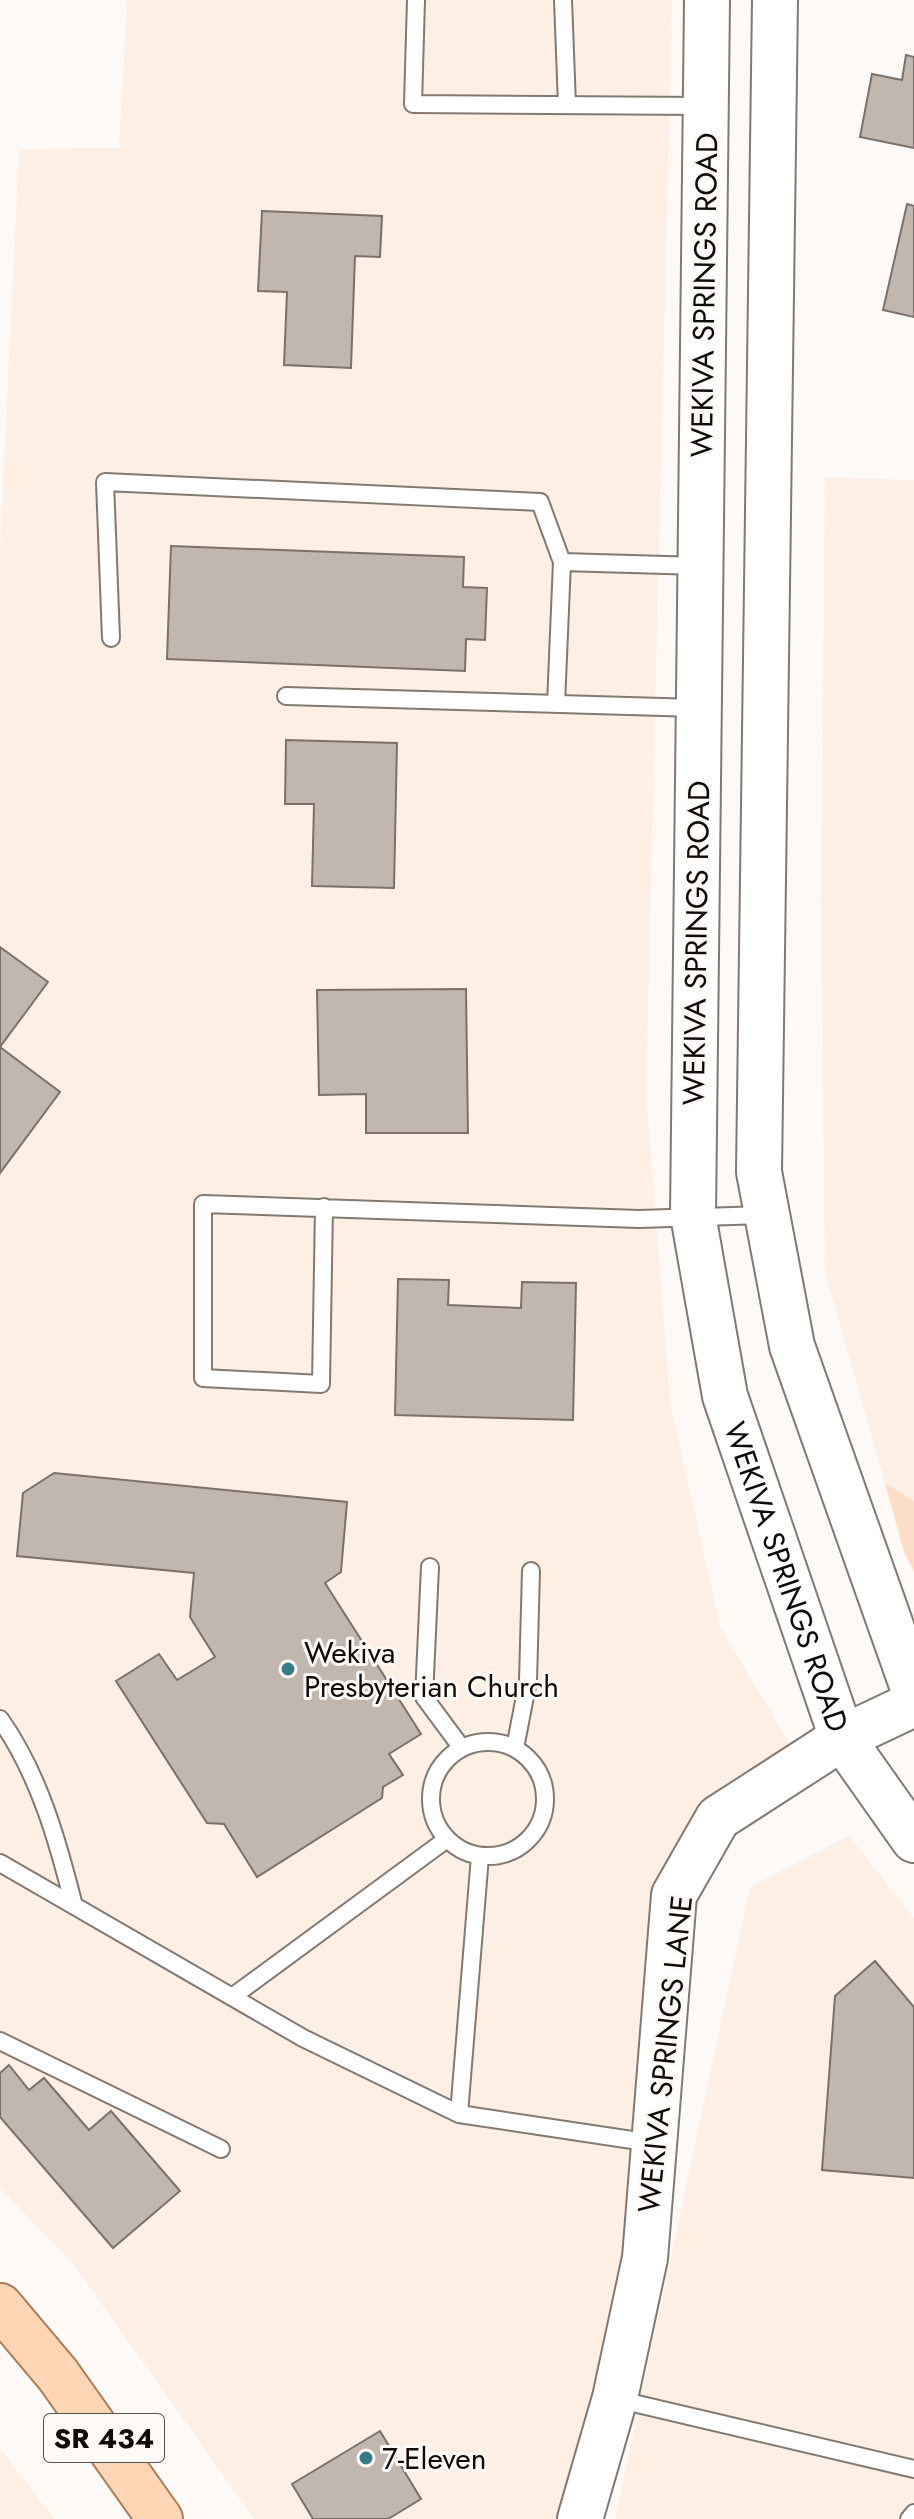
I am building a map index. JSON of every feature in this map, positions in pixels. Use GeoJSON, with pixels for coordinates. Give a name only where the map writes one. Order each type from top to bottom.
{"type":"FeatureCollection","features":[{"type":"Feature","properties":{"kind":"main road","name":"WEKIVA SPRINGS ROAD"},"geometry":{"type":"LineString","coordinates":[[707,0],[693,1215],[725,1396],[842,1738],[914,1840]]}},
{"type":"Feature","properties":{"kind":"main road"},"geometry":{"type":"LineString","coordinates":[[775,0],[759,1172],[792,1346],[914,1691]]}},
{"type":"Feature","properties":{"kind":"main road","name":"WEKIVA SPRINGS LANE"},"geometry":{"type":"LineString","coordinates":[[580,2519],[615,2398],[645,2258],[674,1895],[718,1818],[842,1738],[914,1704]]}},
{"type":"Feature","properties":{"kind":"main road","name":"SR 434"},"geometry":{"type":"LineString","coordinates":[[1,2310],[58,2375],[160,2519]]}},
{"type":"Feature","properties":{"kind":"lane"},"geometry":{"type":"LineString","coordinates":[[416,0],[413,104],[706,106]]}},
{"type":"Feature","properties":{"kind":"lane"},"geometry":{"type":"LineString","coordinates":[[563,0],[567,105]]}},
{"type":"Feature","properties":{"kind":"lane"},"geometry":{"type":"LineString","coordinates":[[111,638],[105,482],[540,502],[562,562],[556,704]]}},
{"type":"Feature","properties":{"kind":"lane"},"geometry":{"type":"LineString","coordinates":[[562,562],[701,566]]}},
{"type":"Feature","properties":{"kind":"lane"},"geometry":{"type":"LineString","coordinates":[[286,696],[699,709]]}},
{"type":"Feature","properties":{"kind":"lane"},"geometry":{"type":"LineString","coordinates":[[324,1207],[321,1384],[203,1378],[203,1204],[324,1207],[639,1219],[767,1215]]}},
{"type":"Feature","properties":{"kind":"lane"},"geometry":{"type":"LineString","coordinates":[[430,1567],[424,1697],[461,1747]]}},
{"type":"Feature","properties":{"kind":"lane"},"geometry":{"type":"LineString","coordinates":[[515,1748],[528,1681],[531,1571]]}},
{"type":"Feature","properties":{"kind":"lane"},"geometry":{"type":"LineString","coordinates":[[0,1719],[13,1737],[57,1837],[74,1906]]}},
{"type":"Feature","properties":{"kind":"lane"},"geometry":{"type":"LineString","coordinates":[[496,1741],[515,1748],[530,1760],[541,1777],[545,1796],[543,1816],[533,1834],[519,1847],[500,1855],[480,1856],[461,1849],[447,1839],[430,1808],[436,1772],[461,1747],[496,1741]]}},
{"type":"Feature","properties":{"kind":"lane"},"geometry":{"type":"LineString","coordinates":[[232,1997],[447,1839]]}},
{"type":"Feature","properties":{"kind":"lane"},"geometry":{"type":"LineString","coordinates":[[459,2114],[480,1856]]}},
{"type":"Feature","properties":{"kind":"lane"},"geometry":{"type":"LineString","coordinates":[[0,1863],[303,2038],[459,2114],[654,2144]]}},
{"type":"Feature","properties":{"kind":"lane"},"geometry":{"type":"LineString","coordinates":[[0,2041],[221,2149]]}},
{"type":"Feature","properties":{"kind":"lane"},"geometry":{"type":"LineString","coordinates":[[615,2398],[914,2469]]}},
{"type":"Feature","properties":{"kind":"lane"},"geometry":{"type":"LineString","coordinates":[[909,2519],[914,2513]]}},
{"type":"Feature","properties":{"kind":"shaded area"},"geometry":{"type":"Polygon","coordinates":[[[127,0],[672,0],[646,1092],[670,1403],[720,1627],[792,1748],[708,1801],[596,2395],[555,2519],[254,2519],[74,2265],[0,2188],[0,551],[19,149],[119,148],[127,0]]]}},
{"type":"Feature","properties":{"kind":"shaded area"},"geometry":{"type":"Polygon","coordinates":[[[825,477],[914,480],[914,1501],[885,1483],[825,1272],[821,910],[825,477]]]}},
{"type":"Feature","properties":{"kind":"shaded area"},"geometry":{"type":"Polygon","coordinates":[[[885,1483],[914,1501],[914,1572],[904,1552],[885,1483]]]}},
{"type":"Feature","properties":{"kind":"shaded area"},"geometry":{"type":"Polygon","coordinates":[[[849,1836],[914,1918],[914,2519],[615,2519],[750,1887],[849,1836]]]}},
{"type":"Feature","properties":{"kind":"shaded area"},"geometry":{"type":"Polygon","coordinates":[[[0,2448],[54,2519],[0,2519],[0,2448]]]}},
{"type":"Feature","properties":{"kind":"building"},"geometry":{"type":"Polygon","coordinates":[[[906,55],[914,57],[914,148],[860,137],[872,74],[902,80],[906,55]]]}},
{"type":"Feature","properties":{"kind":"building"},"geometry":{"type":"Polygon","coordinates":[[[907,204],[914,206],[914,317],[883,310],[907,204]]]}},
{"type":"Feature","properties":{"kind":"building"},"geometry":{"type":"Polygon","coordinates":[[[262,211],[382,216],[380,257],[355,256],[351,368],[284,365],[287,292],[258,291],[262,211]]]}},
{"type":"Feature","properties":{"kind":"building"},"geometry":{"type":"Polygon","coordinates":[[[171,546],[464,557],[463,587],[487,588],[485,640],[466,639],[465,671],[167,659],[171,546]]]}},
{"type":"Feature","properties":{"kind":"building"},"geometry":{"type":"Polygon","coordinates":[[[286,740],[397,743],[394,888],[312,886],[314,804],[285,804],[286,740]]]}},
{"type":"Feature","properties":{"kind":"building"},"geometry":{"type":"Polygon","coordinates":[[[0,947],[48,982],[0,1047],[0,947]]]}},
{"type":"Feature","properties":{"kind":"building"},"geometry":{"type":"Polygon","coordinates":[[[466,989],[468,1133],[366,1133],[366,1094],[319,1095],[317,990],[466,989]]]}},
{"type":"Feature","properties":{"kind":"building"},"geometry":{"type":"Polygon","coordinates":[[[0,1047],[60,1092],[0,1173],[0,1047]]]}},
{"type":"Feature","properties":{"kind":"building"},"geometry":{"type":"Polygon","coordinates":[[[398,1279],[449,1280],[448,1305],[521,1308],[522,1282],[576,1283],[573,1420],[395,1415],[398,1279]]]}},
{"type":"Feature","properties":{"kind":"building","name":"Wekiva Presbyterian Church"},"geometry":{"type":"Polygon","coordinates":[[[54,1473],[347,1502],[341,1572],[325,1583],[421,1734],[389,1754],[403,1775],[383,1787],[382,1798],[257,1877],[224,1824],[207,1823],[116,1681],[159,1654],[177,1680],[215,1657],[190,1617],[194,1573],[17,1556],[23,1493],[54,1473]]]}},
{"type":"Feature","properties":{"kind":"building"},"geometry":{"type":"Polygon","coordinates":[[[875,1961],[914,2007],[914,2178],[822,2170],[835,1996],[875,1961]]]}},
{"type":"Feature","properties":{"kind":"building"},"geometry":{"type":"Polygon","coordinates":[[[9,2065],[29,2090],[44,2078],[89,2130],[111,2111],[180,2191],[113,2248],[0,2117],[0,2073],[9,2065]]]}},
{"type":"Feature","properties":{"kind":"building","name":"7-Eleven"},"geometry":{"type":"Polygon","coordinates":[[[380,2431],[421,2499],[388,2519],[313,2519],[292,2484],[380,2431]]]}},
{"type":"Feature","properties":{"kind":"place","name":"Wekiva Presbyterian Church"},"geometry":{"type":"Point","coordinates":[288,1669]}},
{"type":"Feature","properties":{"kind":"place","name":"7-Eleven"},"geometry":{"type":"Point","coordinates":[366,2458]}}]}
